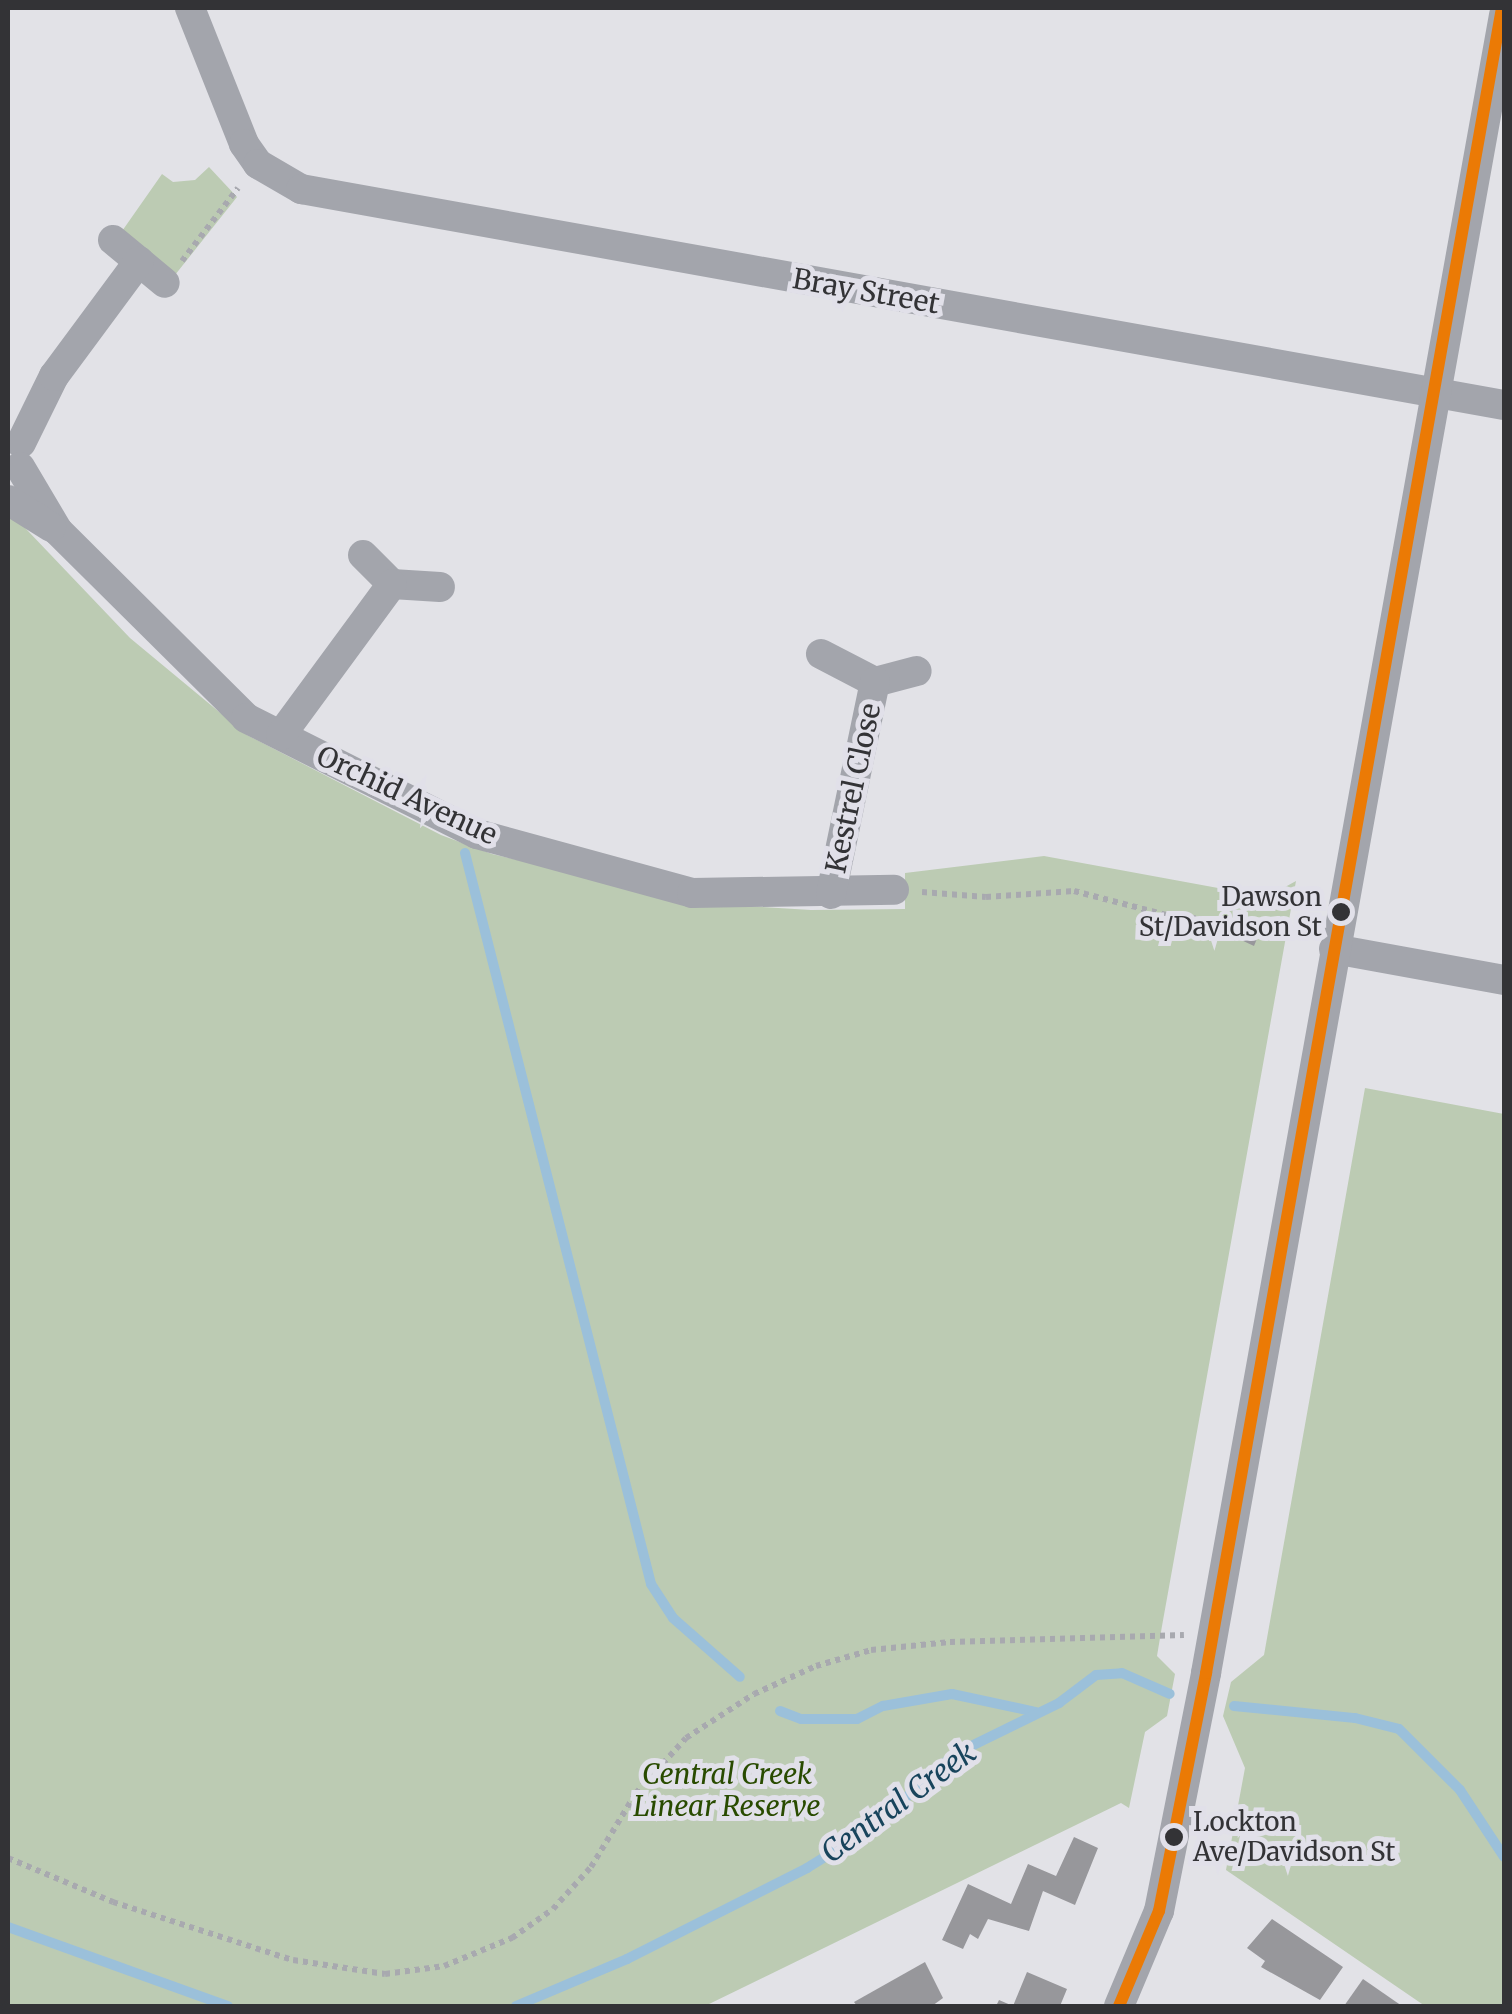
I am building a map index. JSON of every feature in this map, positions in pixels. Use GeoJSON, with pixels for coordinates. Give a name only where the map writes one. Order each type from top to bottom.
{"type":"FeatureCollection","features":[{"type":"Feature","properties":{"kind":"street"},"geometry":{"type":"LineString","coordinates":[[190,8],[251,154]]}},
{"type":"Feature","properties":{"kind":"street"},"geometry":{"type":"LineString","coordinates":[[1119,2006],[1159,1911],[1212,1637],[1502,18]]}},
{"type":"Feature","properties":{"kind":"street","name":"Bray Street"},"geometry":{"type":"LineString","coordinates":[[251,154],[301,189],[1504,405]]}},
{"type":"Feature","properties":{"kind":"street"},"geometry":{"type":"LineString","coordinates":[[112,240],[165,283]]}},
{"type":"Feature","properties":{"kind":"street"},"geometry":{"type":"LineString","coordinates":[[13,447],[54,376],[138,261]]}},
{"type":"Feature","properties":{"kind":"street","name":"Orchid Avenue"},"geometry":{"type":"LineString","coordinates":[[13,447],[58,531]]}},
{"type":"Feature","properties":{"kind":"street","name":"Orchid Avenue"},"geometry":{"type":"LineString","coordinates":[[8,500],[58,531],[246,718],[477,834],[692,893],[831,894],[894,890]]}},
{"type":"Feature","properties":{"kind":"street"},"geometry":{"type":"LineString","coordinates":[[363,555],[392,584],[440,587]]}},
{"type":"Feature","properties":{"kind":"street"},"geometry":{"type":"LineString","coordinates":[[281,736],[392,584]]}},
{"type":"Feature","properties":{"kind":"street","name":"Kestrel Close"},"geometry":{"type":"LineString","coordinates":[[821,654],[875,682],[917,671]]}},
{"type":"Feature","properties":{"kind":"street","name":"Kestrel Close"},"geometry":{"type":"LineString","coordinates":[[831,894],[875,682]]}},
{"type":"Feature","properties":{"kind":"street"},"geometry":{"type":"LineString","coordinates":[[1334,949],[1504,980]]}},
{"type":"Feature","properties":{"kind":"path"},"geometry":{"type":"LineString","coordinates":[[165,283],[251,154]]}},
{"type":"Feature","properties":{"kind":"path"},"geometry":{"type":"LineString","coordinates":[[894,890],[986,897],[1074,892],[1170,916],[1292,928]]}},
{"type":"Feature","properties":{"kind":"path"},"geometry":{"type":"LineString","coordinates":[[8,1858],[114,1902],[293,1960],[385,1974],[432,1968],[512,1938],[552,1910],[591,1867],[644,1782],[686,1738],[754,1694],[816,1666],[871,1650],[1010,1637],[1212,1637]]}},
{"type":"Feature","properties":{"kind":"green space"},"geometry":{"type":"Polygon","coordinates":[[[209,167],[237,197],[175,275],[120,234],[162,174],[173,182],[195,180],[209,167]]]}},
{"type":"Feature","properties":{"kind":"green space","name":"Central Creek Linear Reserve"},"geometry":{"type":"Polygon","coordinates":[[[8,510],[130,638],[247,735],[441,835],[492,854],[701,903],[811,910],[905,909],[905,873],[1044,856],[1267,897],[1296,881],[1157,1656],[1175,1674],[1167,1716],[1145,1732],[1129,1808],[1121,1803],[705,2006],[8,2006],[8,510]]]}},
{"type":"Feature","properties":{"kind":"green space"},"geometry":{"type":"Polygon","coordinates":[[[1365,1088],[1504,1114],[1504,2006],[1425,2006],[1226,1870],[1245,1768],[1223,1716],[1231,1682],[1264,1655],[1365,1088]]]}},
{"type":"Feature","properties":{"kind":"building"},"geometry":{"type":"Polygon","coordinates":[[[1244,930],[1258,936],[1254,946],[1239,939],[1244,930]]]}},
{"type":"Feature","properties":{"kind":"building"},"geometry":{"type":"Polygon","coordinates":[[[1074,1837],[1098,1848],[1075,1905],[1043,1891],[1029,1931],[988,1919],[978,1939],[970,1934],[963,1949],[942,1940],[968,1884],[1011,1904],[1028,1864],[1056,1876],[1074,1837]]]}},
{"type":"Feature","properties":{"kind":"building"},"geometry":{"type":"Polygon","coordinates":[[[1272,1919],[1343,1967],[1320,2000],[1261,1967],[1265,1961],[1247,1948],[1272,1919]]]}},
{"type":"Feature","properties":{"kind":"building"},"geometry":{"type":"Polygon","coordinates":[[[925,1962],[943,1998],[932,2006],[857,2006],[854,2002],[925,1962]]]}},
{"type":"Feature","properties":{"kind":"building"},"geometry":{"type":"Polygon","coordinates":[[[1027,1972],[1067,1989],[1060,2006],[1013,2006],[1027,1972]]]}},
{"type":"Feature","properties":{"kind":"building"},"geometry":{"type":"Polygon","coordinates":[[[1363,1979],[1402,2006],[1344,2006],[1363,1979]]]}},
{"type":"Feature","properties":{"kind":"waterway"},"geometry":{"type":"LineString","coordinates":[[465,853],[651,1584],[673,1618],[740,1677]]}},
{"type":"Feature","properties":{"kind":"waterway","name":"Central Creek"},"geometry":{"type":"LineString","coordinates":[[516,2006],[627,1959],[807,1868],[873,1827],[955,1754],[1059,1703],[1096,1675],[1122,1673],[1170,1694]]}},
{"type":"Feature","properties":{"kind":"waterway"},"geometry":{"type":"LineString","coordinates":[[780,1711],[801,1719],[857,1719],[883,1706],[952,1694],[1036,1712]]}},
{"type":"Feature","properties":{"kind":"waterway","name":"Central Creek"},"geometry":{"type":"LineString","coordinates":[[1234,1706],[1355,1718],[1399,1729],[1460,1790],[1504,1857]]}},
{"type":"Feature","properties":{"kind":"waterway","name":"Central Creek"},"geometry":{"type":"LineString","coordinates":[[8,1927],[228,2006]]}},
{"type":"Feature","properties":{"kind":"transit line"},"geometry":{"type":"LineString","coordinates":[[1119,2006],[1159,1911],[1206,1673],[1502,8]]}},
{"type":"Feature","properties":{"kind":"place","name":"Dawson St/Davidson St"},"geometry":{"type":"Point","coordinates":[1341,912]}},
{"type":"Feature","properties":{"kind":"place","name":"Lockton Ave/Davidson St"},"geometry":{"type":"Point","coordinates":[1174,1837]}}]}
